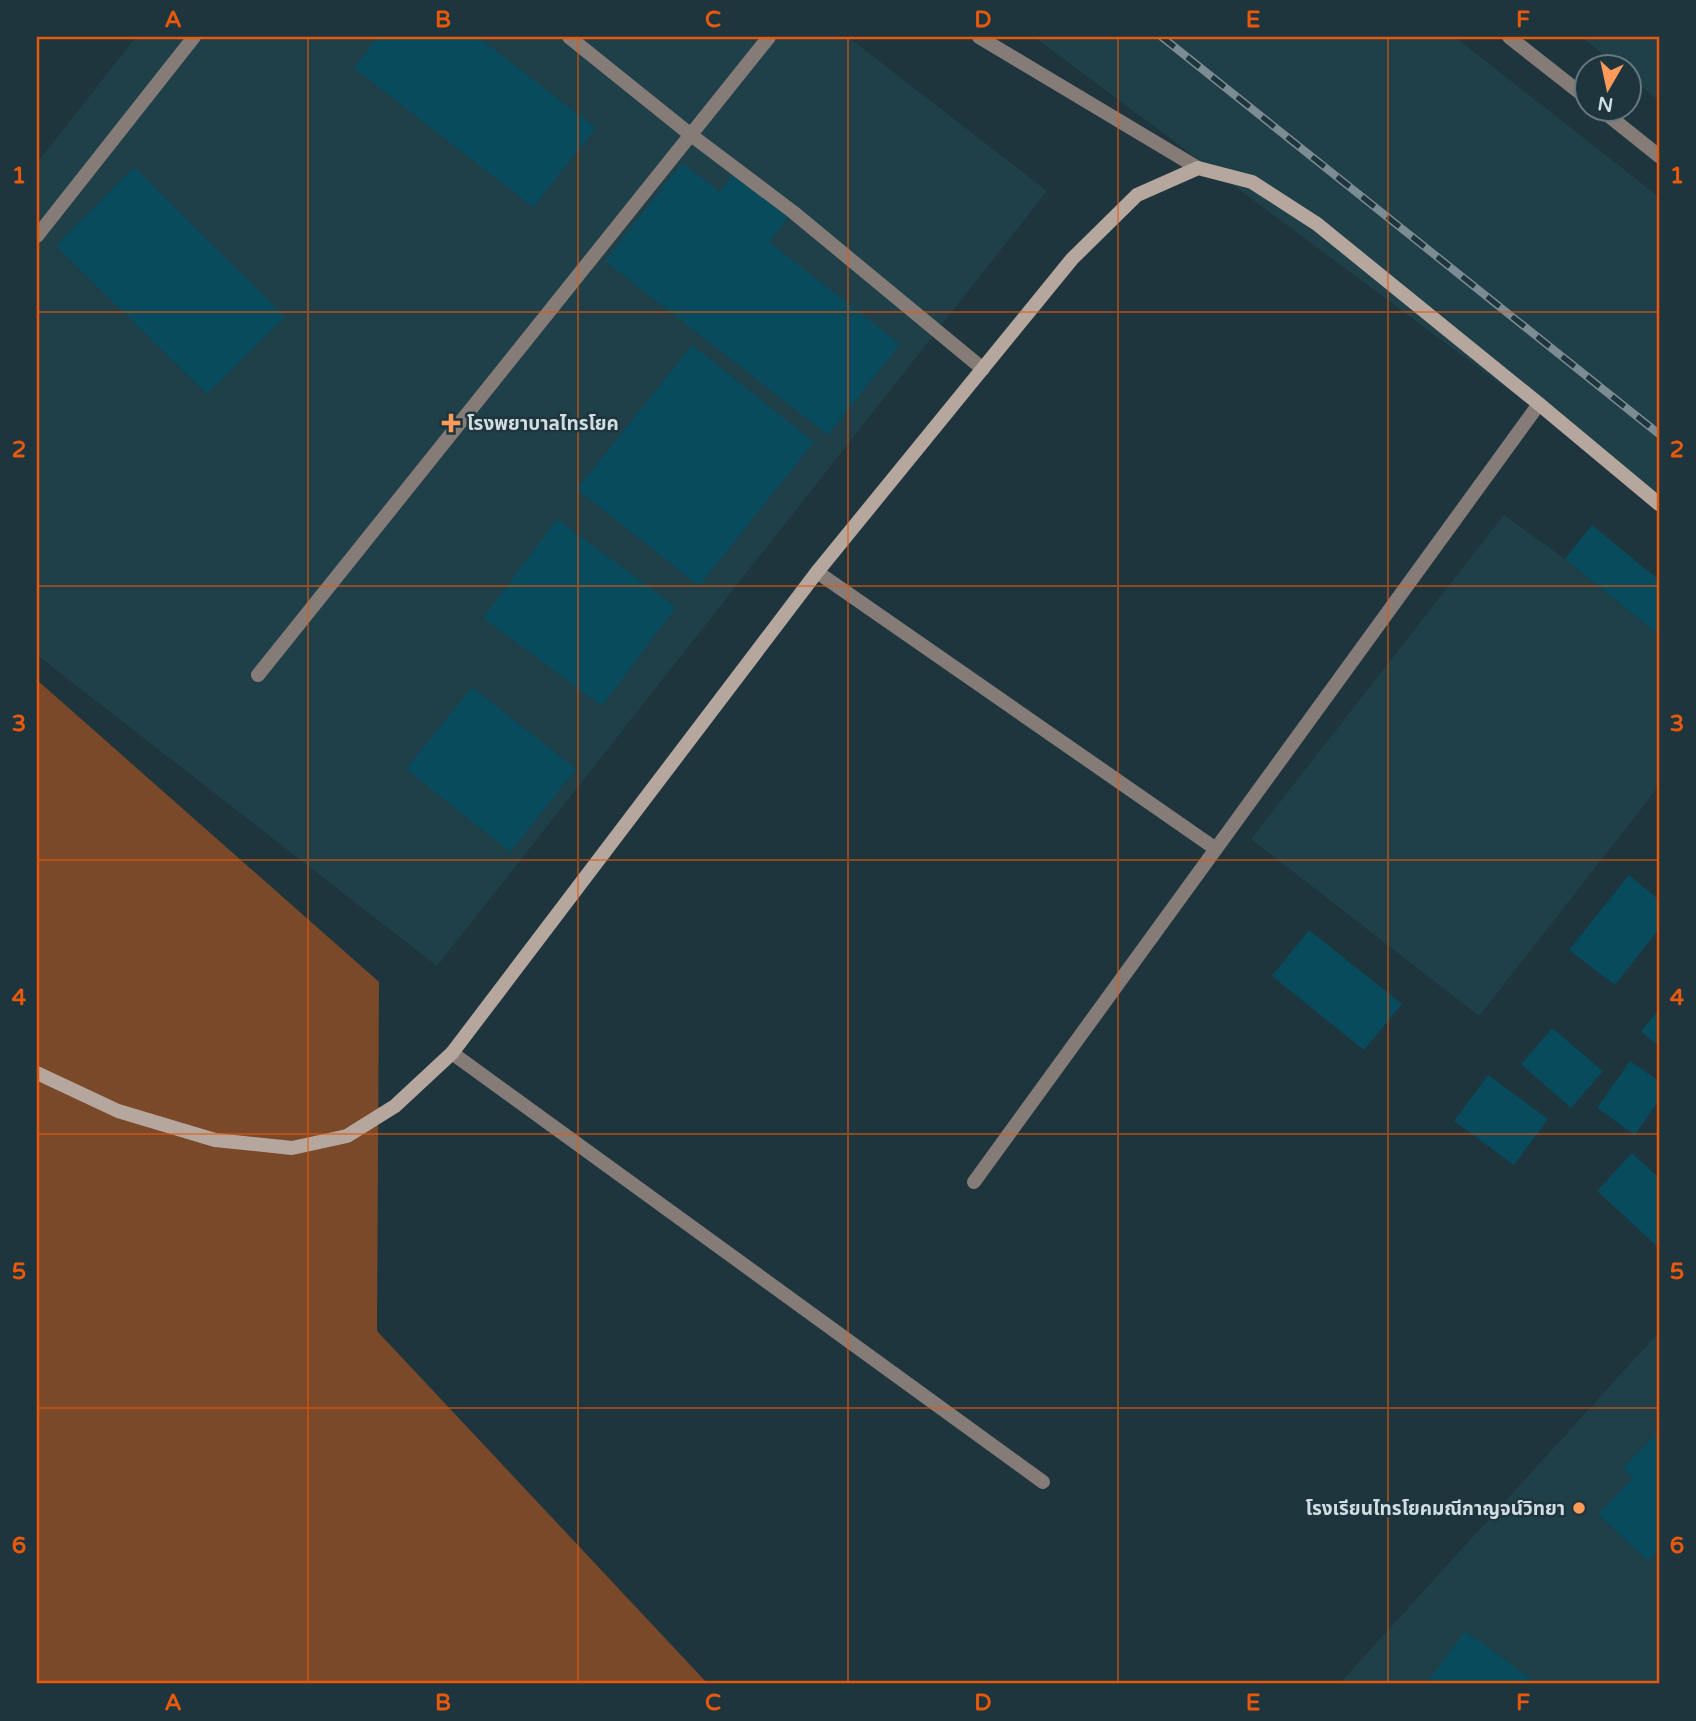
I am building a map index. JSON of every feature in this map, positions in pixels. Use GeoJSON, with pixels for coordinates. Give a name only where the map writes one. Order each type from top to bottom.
{"type":"FeatureCollection","features":[{"type":"Feature","properties":{"kind":"main road"},"geometry":{"type":"LineString","coordinates":[[37,1073],[118,1111],[215,1140],[292,1148],[347,1136],[395,1106],[452,1053],[817,572],[1072,259],[1137,195],[1198,167],[1252,181],[1317,224],[1659,504]]}},
{"type":"Feature","properties":{"kind":"street"},"geometry":{"type":"LineString","coordinates":[[37,236],[194,37]]}},
{"type":"Feature","properties":{"kind":"street"},"geometry":{"type":"LineString","coordinates":[[569,37],[691,135],[793,212],[983,369]]}},
{"type":"Feature","properties":{"kind":"street"},"geometry":{"type":"LineString","coordinates":[[258,675],[769,37]]}},
{"type":"Feature","properties":{"kind":"street"},"geometry":{"type":"LineString","coordinates":[[979,37],[1198,167]]}},
{"type":"Feature","properties":{"kind":"street"},"geometry":{"type":"LineString","coordinates":[[1509,37],[1574,89]]}},
{"type":"Feature","properties":{"kind":"street"},"geometry":{"type":"LineString","coordinates":[[1617,122],[1659,156]]}},
{"type":"Feature","properties":{"kind":"street"},"geometry":{"type":"LineString","coordinates":[[974,1182],[1539,404]]}},
{"type":"Feature","properties":{"kind":"street"},"geometry":{"type":"LineString","coordinates":[[817,572],[1216,849]]}},
{"type":"Feature","properties":{"kind":"street"},"geometry":{"type":"LineString","coordinates":[[452,1053],[1042,1482]]}},
{"type":"Feature","properties":{"kind":"shaded area","name":"โรงพยาบาลไทรโยค"},"geometry":{"type":"Polygon","coordinates":[[[136,37],[848,37],[1047,191],[437,966],[37,655],[37,163],[136,37]]]}},
{"type":"Feature","properties":{"kind":"shaded area"},"geometry":{"type":"Polygon","coordinates":[[[1034,37],[1455,37],[1659,197],[1659,502],[1034,37]]]}},
{"type":"Feature","properties":{"kind":"shaded area"},"geometry":{"type":"Polygon","coordinates":[[[1582,37],[1659,37],[1659,101],[1644,88],[1644,52],[1601,52],[1582,37]]]}},
{"type":"Feature","properties":{"kind":"shaded area"},"geometry":{"type":"Polygon","coordinates":[[[1504,515],[1565,559],[1659,635],[1659,786],[1479,1016],[1251,839],[1504,515]]]}},
{"type":"Feature","properties":{"kind":"shaded area"},"geometry":{"type":"Polygon","coordinates":[[[37,680],[379,982],[377,1331],[708,1684],[37,1684],[37,680]]]}},
{"type":"Feature","properties":{"kind":"shaded area","name":"โรงเรียนไทรโยคมณีกาญจน์วิทยา"},"geometry":{"type":"Polygon","coordinates":[[[1659,1332],[1659,1684],[1339,1684],[1659,1332]]]}},
{"type":"Feature","properties":{"kind":"building"},"geometry":{"type":"Polygon","coordinates":[[[378,37],[478,37],[596,128],[533,207],[354,68],[378,37]]]}},
{"type":"Feature","properties":{"kind":"building"},"geometry":{"type":"Polygon","coordinates":[[[682,163],[720,192],[737,169],[793,212],[769,242],[900,344],[828,435],[605,261],[682,163]]]}},
{"type":"Feature","properties":{"kind":"building"},"geometry":{"type":"Polygon","coordinates":[[[134,167],[285,317],[207,394],[56,246],[134,167]]]}},
{"type":"Feature","properties":{"kind":"building"},"geometry":{"type":"Polygon","coordinates":[[[692,345],[814,442],[699,586],[577,489],[692,345]]]}},
{"type":"Feature","properties":{"kind":"building"},"geometry":{"type":"Polygon","coordinates":[[[557,519],[676,607],[602,706],[483,618],[557,519]]]}},
{"type":"Feature","properties":{"kind":"building"},"geometry":{"type":"Polygon","coordinates":[[[1592,525],[1659,580],[1659,635],[1565,559],[1592,525]]]}},
{"type":"Feature","properties":{"kind":"building"},"geometry":{"type":"Polygon","coordinates":[[[472,687],[576,769],[510,852],[406,769],[472,687]]]}},
{"type":"Feature","properties":{"kind":"building"},"geometry":{"type":"Polygon","coordinates":[[[1629,875],[1659,900],[1659,929],[1615,985],[1569,950],[1629,875]]]}},
{"type":"Feature","properties":{"kind":"building"},"geometry":{"type":"Polygon","coordinates":[[[1309,930],[1402,1004],[1364,1050],[1272,976],[1309,930]]]}},
{"type":"Feature","properties":{"kind":"building"},"geometry":{"type":"Polygon","coordinates":[[[1659,1010],[1659,1047],[1641,1031],[1659,1010]]]}},
{"type":"Feature","properties":{"kind":"building"},"geometry":{"type":"Polygon","coordinates":[[[1552,1028],[1603,1071],[1571,1108],[1521,1064],[1552,1028]]]}},
{"type":"Feature","properties":{"kind":"building"},"geometry":{"type":"Polygon","coordinates":[[[1630,1061],[1659,1081],[1659,1100],[1635,1135],[1597,1108],[1630,1061]]]}},
{"type":"Feature","properties":{"kind":"building"},"geometry":{"type":"Polygon","coordinates":[[[1488,1075],[1548,1119],[1514,1165],[1454,1121],[1488,1075]]]}},
{"type":"Feature","properties":{"kind":"building"},"geometry":{"type":"Polygon","coordinates":[[[1632,1153],[1659,1178],[1659,1248],[1597,1191],[1632,1153]]]}},
{"type":"Feature","properties":{"kind":"building"},"geometry":{"type":"Polygon","coordinates":[[[1657,1433],[1659,1549],[1648,1561],[1598,1514],[1633,1478],[1623,1468],[1657,1433]]]}},
{"type":"Feature","properties":{"kind":"building"},"geometry":{"type":"Polygon","coordinates":[[[1465,1631],[1538,1684],[1426,1684],[1465,1631]]]}},
{"type":"Feature","properties":{"kind":"railway"},"geometry":{"type":"LineString","coordinates":[[1162,37],[1659,434]]}},
{"type":"Feature","properties":{"kind":"place","name":"โรงพยาบาลไทรโยค"},"geometry":{"type":"Point","coordinates":[451,423]}},
{"type":"Feature","properties":{"kind":"place","name":"โรงเรียนไทรโยคมณีกาญจน์วิทยา"},"geometry":{"type":"Point","coordinates":[1579,1508]}}]}
